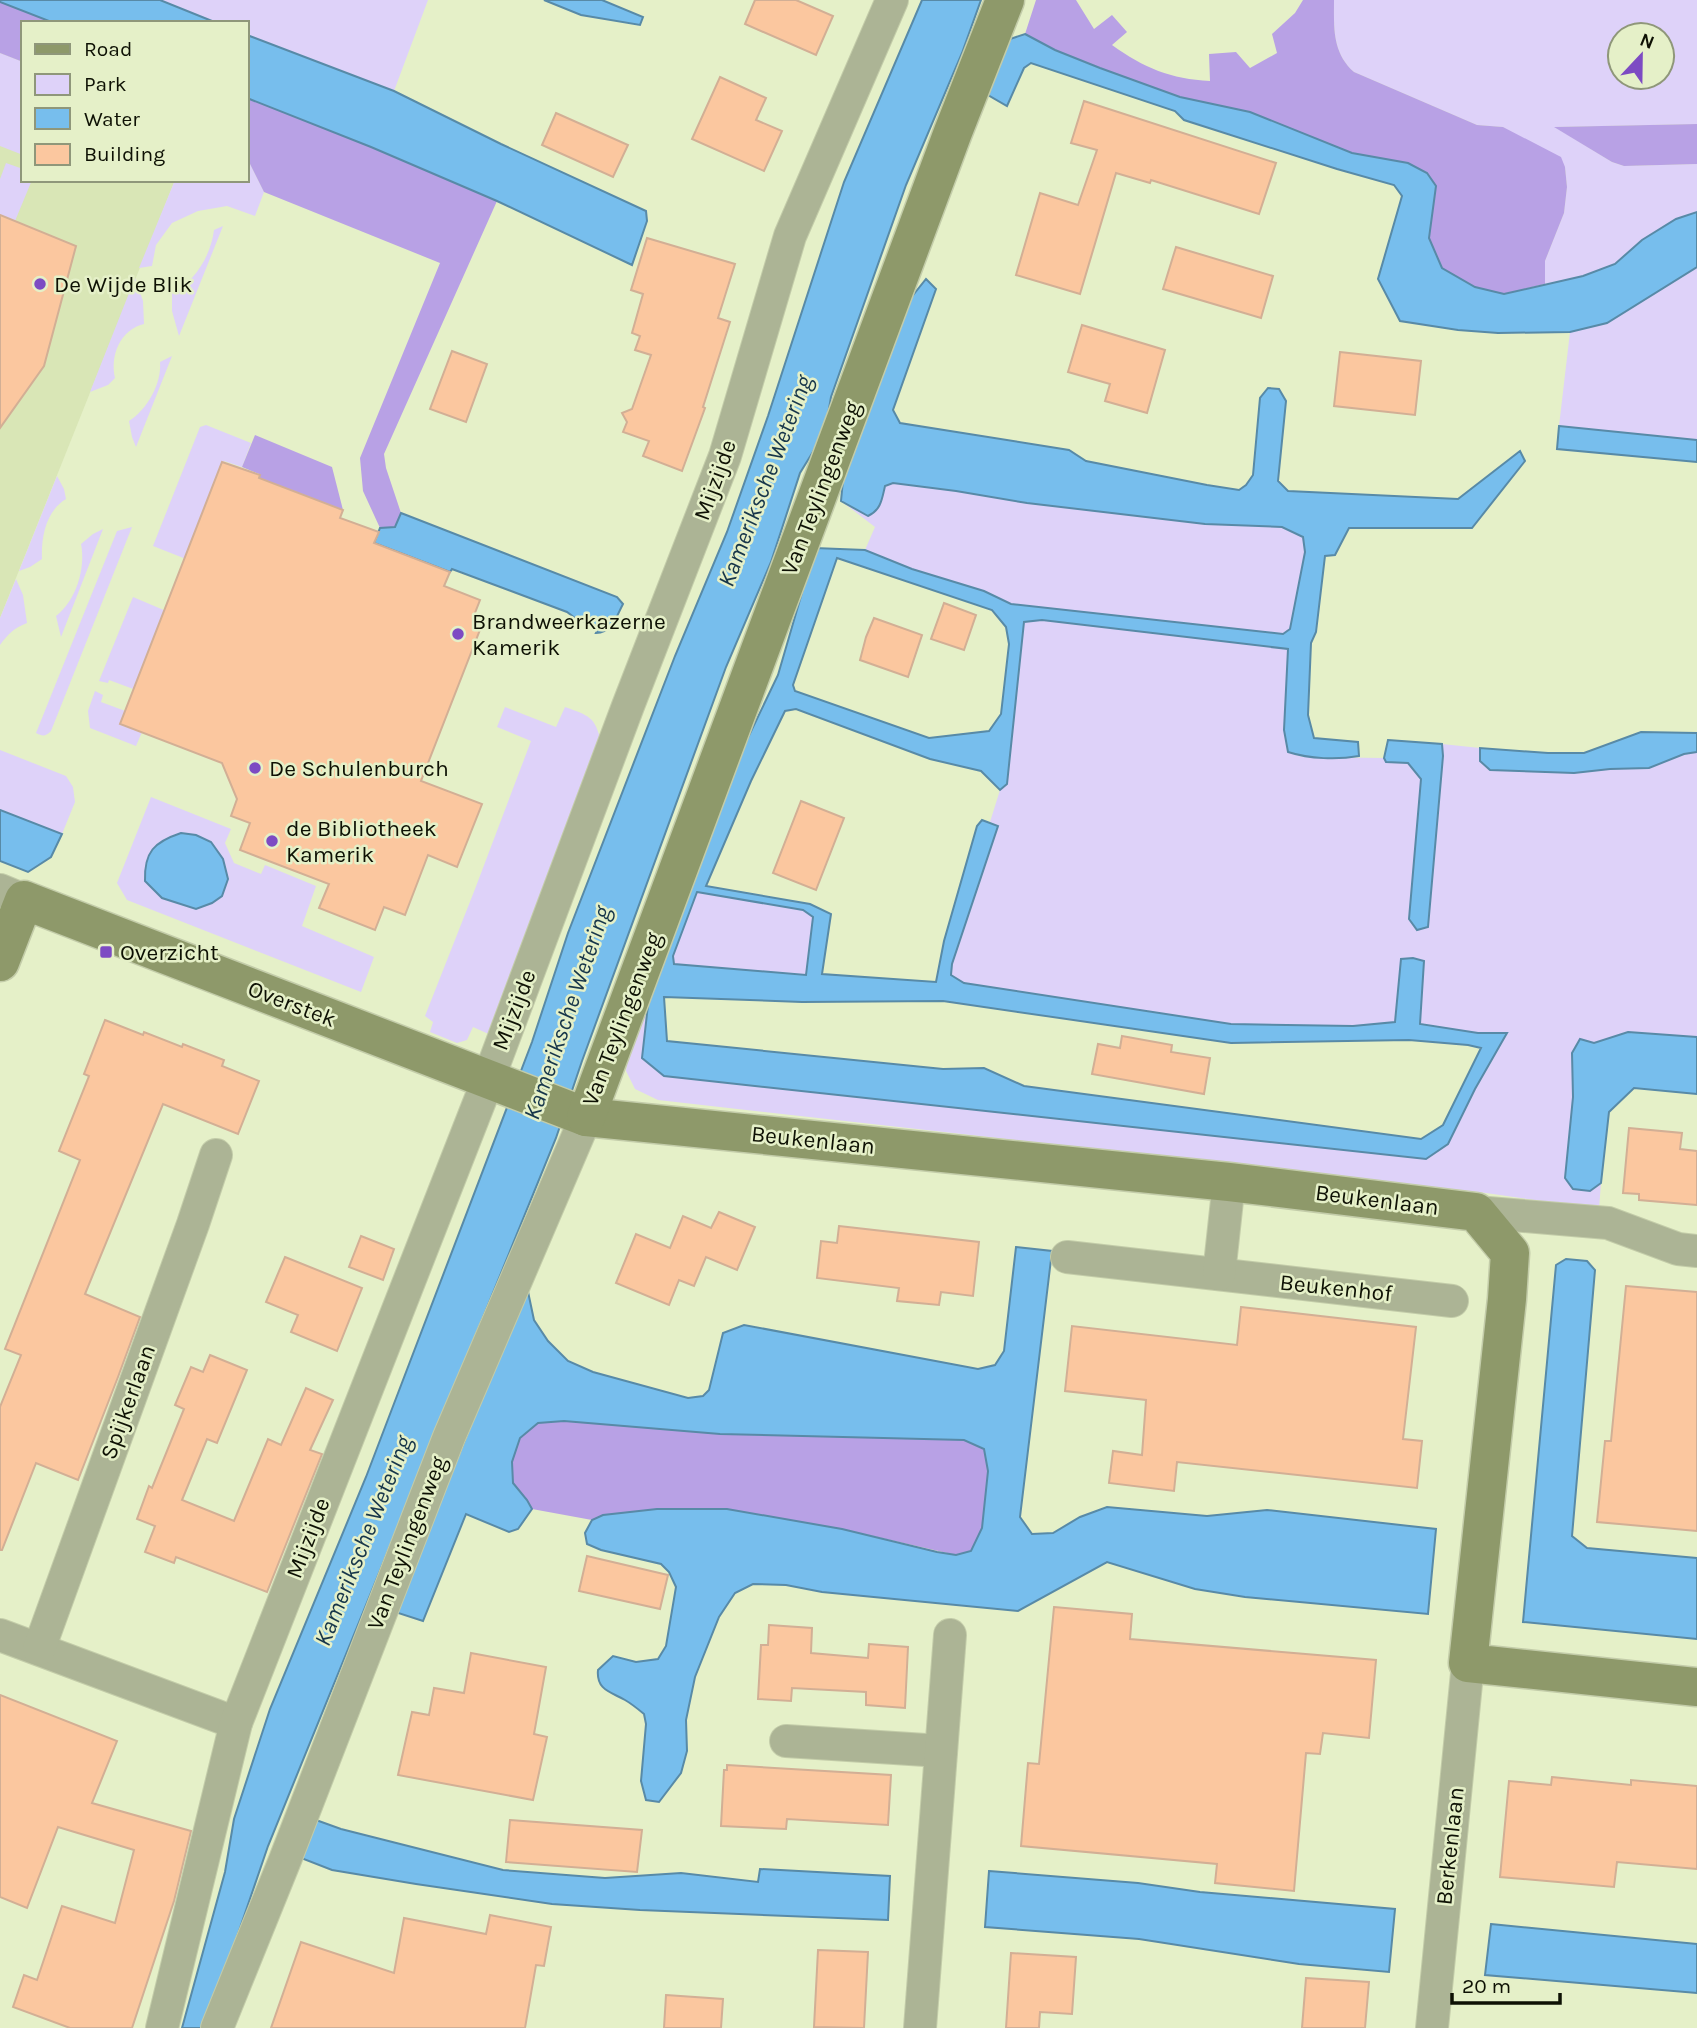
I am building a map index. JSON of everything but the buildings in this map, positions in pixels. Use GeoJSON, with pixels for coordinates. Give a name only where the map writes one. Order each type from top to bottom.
{"type":"FeatureCollection","features":[{"type":"Feature","properties":{"kind":"street","name":"Mijzijde"},"geometry":{"type":"LineString","coordinates":[[162,2028],[236,1723],[494,1082],[628,706],[725,456],[790,236],[892,0]]}},
{"type":"Feature","properties":{"kind":"street","name":"Van Teylingenweg"},"geometry":{"type":"LineString","coordinates":[[217,2028],[578,1114],[833,456],[1004,0]]}},
{"type":"Feature","properties":{"kind":"street","name":"Overstek"},"geometry":{"type":"LineString","coordinates":[[12,895],[578,1114]]}},
{"type":"Feature","properties":{"kind":"street"},"geometry":{"type":"LineString","coordinates":[[0,962],[12,895]]}},
{"type":"Feature","properties":{"kind":"street","name":"Beukenlaan"},"geometry":{"type":"LineString","coordinates":[[578,1114],[1229,1182],[1476,1212]]}},
{"type":"Feature","properties":{"kind":"street","name":"Spijkerlaan"},"geometry":{"type":"LineString","coordinates":[[39,1649],[216,1155]]}},
{"type":"Feature","properties":{"kind":"street"},"geometry":{"type":"LineString","coordinates":[[1219,1274],[1229,1182]]}},
{"type":"Feature","properties":{"kind":"street"},"geometry":{"type":"LineString","coordinates":[[1476,1212],[1608,1223],[1678,1249],[1697,1251]]}},
{"type":"Feature","properties":{"kind":"street"},"geometry":{"type":"LineString","coordinates":[[1476,1212],[1510,1253],[1468,1663],[1697,1687]]}},
{"type":"Feature","properties":{"kind":"street","name":"Beukenhof"},"geometry":{"type":"LineString","coordinates":[[1067,1258],[1452,1301]]}},
{"type":"Feature","properties":{"kind":"street"},"geometry":{"type":"LineString","coordinates":[[0,1635],[236,1723]]}},
{"type":"Feature","properties":{"kind":"street"},"geometry":{"type":"LineString","coordinates":[[920,2028],[950,1635]]}},
{"type":"Feature","properties":{"kind":"street","name":"Berkenlaan"},"geometry":{"type":"LineString","coordinates":[[1432,2028],[1468,1663]]}},
{"type":"Feature","properties":{"kind":"street"},"geometry":{"type":"LineString","coordinates":[[786,1741],[941,1751]]}},
{"type":"Feature","properties":{"kind":"shaded area"},"geometry":{"type":"Polygon","coordinates":[[[1036,0],[1076,0],[1094,29],[1112,15],[1127,32],[1112,45],[1147,66],[1170,75],[1210,81],[1209,54],[1236,52],[1250,68],[1277,53],[1272,34],[1295,13],[1303,0],[1334,0],[1338,48],[1354,72],[1477,125],[1503,127],[1561,157],[1567,187],[1564,213],[1545,261],[1545,284],[1504,294],[1475,287],[1442,268],[1429,238],[1435,186],[1408,163],[1352,153],[1250,112],[1181,97],[1055,50],[1025,34],[1036,0]]]}},
{"type":"Feature","properties":{"kind":"shaded area"},"geometry":{"type":"Polygon","coordinates":[[[0,2],[49,21],[21,21],[21,61],[0,53],[0,2]]]}},
{"type":"Feature","properties":{"kind":"shaded area"},"geometry":{"type":"Polygon","coordinates":[[[0,53],[21,61],[21,182],[174,182],[0,618],[0,53]]]}},
{"type":"Feature","properties":{"kind":"shaded area"},"geometry":{"type":"Polygon","coordinates":[[[248,98],[497,201],[384,454],[401,513],[395,527],[380,528],[363,491],[360,458],[440,263],[264,192],[248,160],[248,98]]]}},
{"type":"Feature","properties":{"kind":"shaded area"},"geometry":{"type":"Polygon","coordinates":[[[1697,124],[1697,164],[1624,166],[1612,162],[1554,127],[1697,124]]]}},
{"type":"Feature","properties":{"kind":"shaded area"},"geometry":{"type":"Polygon","coordinates":[[[255,435],[332,467],[343,510],[258,478],[259,474],[242,467],[255,435]]]}},
{"type":"Feature","properties":{"kind":"shaded area"},"geometry":{"type":"Polygon","coordinates":[[[564,1421],[720,1434],[964,1440],[984,1449],[988,1471],[982,1528],[971,1552],[956,1555],[842,1529],[727,1509],[657,1509],[603,1515],[592,1520],[532,1509],[513,1483],[512,1462],[520,1438],[538,1423],[564,1421]]]}},
{"type":"Feature","properties":{"kind":"green space"},"geometry":{"type":"Polygon","coordinates":[[[160,0],[428,0],[394,91],[248,35],[248,21],[212,21],[160,0]]]}},
{"type":"Feature","properties":{"kind":"green space"},"geometry":{"type":"Polygon","coordinates":[[[1334,0],[1697,0],[1697,124],[1555,127],[1612,162],[1624,166],[1697,164],[1697,212],[1676,219],[1642,240],[1615,264],[1583,276],[1545,284],[1545,261],[1564,213],[1567,187],[1565,167],[1503,127],[1477,125],[1354,72],[1338,48],[1334,0]]]}},
{"type":"Feature","properties":{"kind":"green space"},"geometry":{"type":"Polygon","coordinates":[[[0,53],[21,61],[21,154],[0,146],[0,53]]]}},
{"type":"Feature","properties":{"kind":"green space"},"geometry":{"type":"Polygon","coordinates":[[[248,160],[264,192],[255,216],[227,206],[198,211],[172,223],[156,245],[152,266],[139,268],[174,182],[248,182],[248,160]]]}},
{"type":"Feature","properties":{"kind":"green space"},"geometry":{"type":"Polygon","coordinates":[[[6,163],[21,168],[21,182],[31,182],[15,221],[0,216],[0,179],[6,163]]]}},
{"type":"Feature","properties":{"kind":"green space"},"geometry":{"type":"Polygon","coordinates":[[[223,226],[179,336],[172,311],[172,293],[195,275],[209,249],[214,230],[223,226]]]}},
{"type":"Feature","properties":{"kind":"green space"},"geometry":{"type":"Polygon","coordinates":[[[1697,267],[1697,440],[1559,426],[1570,332],[1607,323],[1697,267]]]}},
{"type":"Feature","properties":{"kind":"green space"},"geometry":{"type":"Polygon","coordinates":[[[135,278],[143,301],[144,324],[129,332],[119,345],[114,361],[115,378],[108,385],[90,392],[135,278]]]}},
{"type":"Feature","properties":{"kind":"green space"},"geometry":{"type":"Polygon","coordinates":[[[172,356],[136,447],[129,421],[142,410],[152,395],[159,379],[160,362],[172,356]]]}},
{"type":"Feature","properties":{"kind":"green space"},"geometry":{"type":"Polygon","coordinates":[[[206,425],[251,443],[242,467],[224,461],[186,559],[153,546],[200,427],[206,425]]]}},
{"type":"Feature","properties":{"kind":"green space"},"geometry":{"type":"Polygon","coordinates":[[[57,476],[66,499],[49,517],[42,559],[19,571],[57,476]]]}},
{"type":"Feature","properties":{"kind":"green space"},"geometry":{"type":"Polygon","coordinates":[[[892,483],[1027,503],[1205,524],[1282,527],[1303,537],[1305,552],[1290,630],[1284,634],[1011,604],[996,596],[912,569],[865,550],[875,527],[841,501],[868,516],[879,507],[885,486],[892,483]]]}},
{"type":"Feature","properties":{"kind":"green space"},"geometry":{"type":"Polygon","coordinates":[[[132,527],[51,731],[44,735],[38,734],[36,733],[117,531],[132,527]]]}},
{"type":"Feature","properties":{"kind":"green space"},"geometry":{"type":"Polygon","coordinates":[[[103,529],[61,637],[56,616],[69,602],[78,583],[82,563],[81,544],[103,529]]]}},
{"type":"Feature","properties":{"kind":"green space"},"geometry":{"type":"Polygon","coordinates":[[[16,579],[23,595],[27,623],[18,627],[0,645],[0,618],[16,579]]]}},
{"type":"Feature","properties":{"kind":"green space"},"geometry":{"type":"Polygon","coordinates":[[[133,597],[166,611],[136,690],[109,680],[108,683],[99,681],[133,597]]]}},
{"type":"Feature","properties":{"kind":"green space"},"geometry":{"type":"Polygon","coordinates":[[[1041,620],[1288,649],[1288,752],[1303,757],[1384,758],[1386,762],[1408,763],[1421,779],[1409,919],[1417,930],[1428,927],[1442,744],[1480,748],[1480,761],[1490,770],[1574,773],[1649,768],[1684,754],[1697,752],[1697,1037],[1628,1032],[1594,1043],[1580,1039],[1572,1053],[1573,1189],[1590,1191],[1601,1183],[1599,1209],[1479,1192],[658,1100],[635,1089],[626,1071],[636,1008],[647,970],[664,1076],[1426,1159],[1448,1144],[1506,1033],[1478,1033],[1420,1024],[1424,961],[1401,959],[1395,1022],[1353,1026],[1231,1024],[964,983],[951,975],[952,964],[998,826],[990,822],[1000,790],[1007,784],[1023,622],[1041,620]]]}},
{"type":"Feature","properties":{"kind":"green space"},"geometry":{"type":"Polygon","coordinates":[[[95,691],[103,695],[101,702],[128,712],[142,732],[136,746],[90,728],[88,711],[95,691]]]}},
{"type":"Feature","properties":{"kind":"green space"},"geometry":{"type":"Polygon","coordinates":[[[505,707],[556,727],[565,707],[590,718],[601,742],[493,1036],[473,1027],[467,1040],[457,1043],[430,1032],[433,1022],[425,1016],[531,741],[497,727],[505,707]]]}},
{"type":"Feature","properties":{"kind":"green space"},"geometry":{"type":"Polygon","coordinates":[[[0,750],[66,776],[73,787],[75,802],[62,834],[0,810],[0,750]]]}},
{"type":"Feature","properties":{"kind":"green space"},"geometry":{"type":"Polygon","coordinates":[[[151,797],[231,829],[225,843],[234,863],[261,874],[265,865],[316,886],[302,926],[374,957],[361,992],[127,900],[117,883],[151,797]]]}},
{"type":"Feature","properties":{"kind":"green space"},"geometry":{"type":"Polygon","coordinates":[[[697,892],[803,910],[813,916],[807,975],[674,964],[673,956],[697,892]]]}},
{"type":"Feature","properties":{"kind":"water"},"geometry":{"type":"Polygon","coordinates":[[[160,0],[212,21],[49,21],[0,2],[160,0]]]}},
{"type":"Feature","properties":{"kind":"water"},"geometry":{"type":"Polygon","coordinates":[[[544,0],[602,0],[643,17],[640,25],[581,15],[544,0]]]}},
{"type":"Feature","properties":{"kind":"water","name":"Kameriksche Wetering"},"geometry":{"type":"Polygon","coordinates":[[[922,0],[981,0],[962,53],[906,185],[831,397],[819,442],[800,473],[771,562],[726,667],[556,1138],[268,1846],[206,2028],[182,2028],[225,1872],[234,1819],[270,1709],[366,1477],[532,1042],[568,933],[675,656],[727,532],[768,416],[844,182],[922,0]]]}},
{"type":"Feature","properties":{"kind":"water"},"geometry":{"type":"Polygon","coordinates":[[[1025,34],[1055,50],[1180,97],[1250,112],[1352,153],[1408,163],[1427,173],[1436,186],[1429,238],[1442,268],[1475,287],[1504,294],[1583,276],[1615,264],[1642,240],[1676,219],[1697,212],[1697,267],[1607,323],[1570,332],[1498,333],[1400,321],[1378,279],[1402,196],[1394,185],[1184,120],[1175,111],[1031,63],[1024,68],[1007,106],[988,95],[1010,39],[1025,34]]]}},
{"type":"Feature","properties":{"kind":"water"},"geometry":{"type":"Polygon","coordinates":[[[248,35],[394,91],[646,211],[647,221],[632,265],[497,201],[248,98],[248,35]]]}},
{"type":"Feature","properties":{"kind":"water"},"geometry":{"type":"Polygon","coordinates":[[[926,279],[936,289],[893,410],[900,423],[1069,450],[1086,461],[1239,490],[1253,475],[1260,398],[1268,388],[1279,389],[1286,401],[1278,481],[1288,491],[1458,499],[1520,451],[1525,461],[1472,528],[1349,528],[1335,555],[1325,556],[1316,632],[1311,643],[1308,715],[1314,738],[1358,742],[1359,756],[1324,758],[1288,752],[1284,730],[1288,649],[1042,620],[1024,622],[1007,784],[1000,790],[981,771],[930,759],[796,709],[785,711],[751,781],[706,886],[810,904],[831,914],[822,974],[936,982],[944,941],[977,826],[982,820],[998,826],[952,964],[951,975],[964,983],[1231,1024],[1353,1026],[1395,1022],[1401,959],[1424,961],[1420,1024],[1478,1033],[1507,1033],[1448,1144],[1426,1159],[664,1076],[642,1058],[649,996],[733,769],[778,675],[815,548],[865,550],[912,569],[984,591],[1011,604],[1283,634],[1290,629],[1305,552],[1303,537],[1282,527],[1205,524],[1027,503],[893,483],[885,486],[882,500],[868,516],[841,501],[843,480],[910,299],[926,279]],[[837,558],[793,685],[795,691],[929,738],[989,731],[1001,714],[1009,644],[1006,627],[992,610],[837,558]],[[697,892],[673,956],[674,964],[806,975],[813,917],[803,910],[697,892]],[[664,997],[667,1041],[943,1069],[984,1068],[1024,1086],[1421,1139],[1443,1125],[1481,1048],[1409,1040],[1231,1043],[943,1001],[802,1002],[664,997]]]}},
{"type":"Feature","properties":{"kind":"water"},"geometry":{"type":"Polygon","coordinates":[[[1559,426],[1697,440],[1697,462],[1557,449],[1559,426]]]}},
{"type":"Feature","properties":{"kind":"water"},"geometry":{"type":"Polygon","coordinates":[[[401,513],[617,597],[623,604],[610,627],[596,633],[599,627],[567,612],[374,543],[380,528],[395,527],[401,513]]]}},
{"type":"Feature","properties":{"kind":"water"},"geometry":{"type":"Polygon","coordinates":[[[1641,732],[1697,733],[1697,752],[1684,754],[1649,768],[1574,773],[1490,770],[1480,761],[1480,748],[1584,753],[1641,732]]]}},
{"type":"Feature","properties":{"kind":"water"},"geometry":{"type":"Polygon","coordinates":[[[1388,740],[1442,744],[1428,927],[1417,930],[1409,919],[1421,779],[1408,763],[1386,762],[1384,758],[1388,740]]]}},
{"type":"Feature","properties":{"kind":"water"},"geometry":{"type":"Polygon","coordinates":[[[0,810],[62,834],[51,857],[28,872],[0,861],[0,810]]]}},
{"type":"Feature","properties":{"kind":"water"},"geometry":{"type":"Polygon","coordinates":[[[181,833],[196,835],[211,842],[223,859],[228,879],[222,896],[196,909],[162,898],[145,881],[146,863],[157,844],[181,833]]]}},
{"type":"Feature","properties":{"kind":"water"},"geometry":{"type":"Polygon","coordinates":[[[1628,1032],[1697,1037],[1697,1094],[1634,1088],[1609,1112],[1601,1183],[1590,1191],[1573,1189],[1565,1178],[1573,1097],[1572,1053],[1580,1039],[1594,1043],[1628,1032]]]}},
{"type":"Feature","properties":{"kind":"water"},"geometry":{"type":"Polygon","coordinates":[[[1016,1247],[1052,1251],[1020,1517],[1032,1534],[1053,1533],[1080,1517],[1107,1507],[1207,1516],[1267,1510],[1436,1529],[1428,1614],[1245,1597],[1195,1589],[1107,1562],[1018,1611],[822,1592],[786,1585],[753,1584],[735,1593],[719,1617],[695,1677],[686,1720],[687,1751],[681,1773],[659,1802],[646,1800],[641,1781],[646,1724],[644,1714],[602,1686],[598,1670],[613,1656],[636,1662],[658,1659],[666,1646],[676,1587],[669,1572],[661,1564],[601,1550],[587,1544],[585,1533],[592,1520],[603,1515],[657,1509],[727,1509],[842,1529],[956,1555],[971,1551],[982,1528],[988,1471],[984,1449],[964,1440],[720,1434],[564,1421],[538,1423],[520,1438],[512,1462],[513,1483],[532,1509],[518,1529],[509,1532],[466,1514],[423,1621],[395,1612],[527,1287],[534,1320],[548,1341],[568,1361],[593,1372],[688,1398],[703,1396],[709,1390],[723,1333],[744,1325],[978,1369],[995,1365],[1004,1351],[1016,1247]]]}},
{"type":"Feature","properties":{"kind":"water"},"geometry":{"type":"Polygon","coordinates":[[[1566,1259],[1587,1261],[1595,1270],[1572,1536],[1587,1548],[1697,1558],[1697,1639],[1523,1622],[1556,1265],[1566,1259]]]}},
{"type":"Feature","properties":{"kind":"water"},"geometry":{"type":"Polygon","coordinates":[[[316,1820],[341,1829],[503,1870],[605,1878],[681,1873],[758,1882],[760,1869],[890,1876],[888,1920],[552,1904],[332,1870],[301,1858],[316,1820]]]}},
{"type":"Feature","properties":{"kind":"water"},"geometry":{"type":"Polygon","coordinates":[[[989,1871],[1395,1909],[1389,1972],[1299,1964],[1139,1939],[985,1927],[989,1871]]]}},
{"type":"Feature","properties":{"kind":"water"},"geometry":{"type":"Polygon","coordinates":[[[1491,1924],[1697,1944],[1697,1993],[1485,1975],[1491,1924]]]}},
{"type":"Feature","properties":{"kind":"place","name":"De Wijde Blik"},"geometry":{"type":"Point","coordinates":[40,284]}},
{"type":"Feature","properties":{"kind":"place","name":"Brandweerkazerne Kamerik"},"geometry":{"type":"Point","coordinates":[458,634]}},
{"type":"Feature","properties":{"kind":"place","name":"De Schulenburch"},"geometry":{"type":"Point","coordinates":[255,768]}},
{"type":"Feature","properties":{"kind":"place","name":"de Bibliotheek Kamerik"},"geometry":{"type":"Point","coordinates":[272,841]}},
{"type":"Feature","properties":{"kind":"place","name":"Overzicht"},"geometry":{"type":"Point","coordinates":[106,952]}}]}
